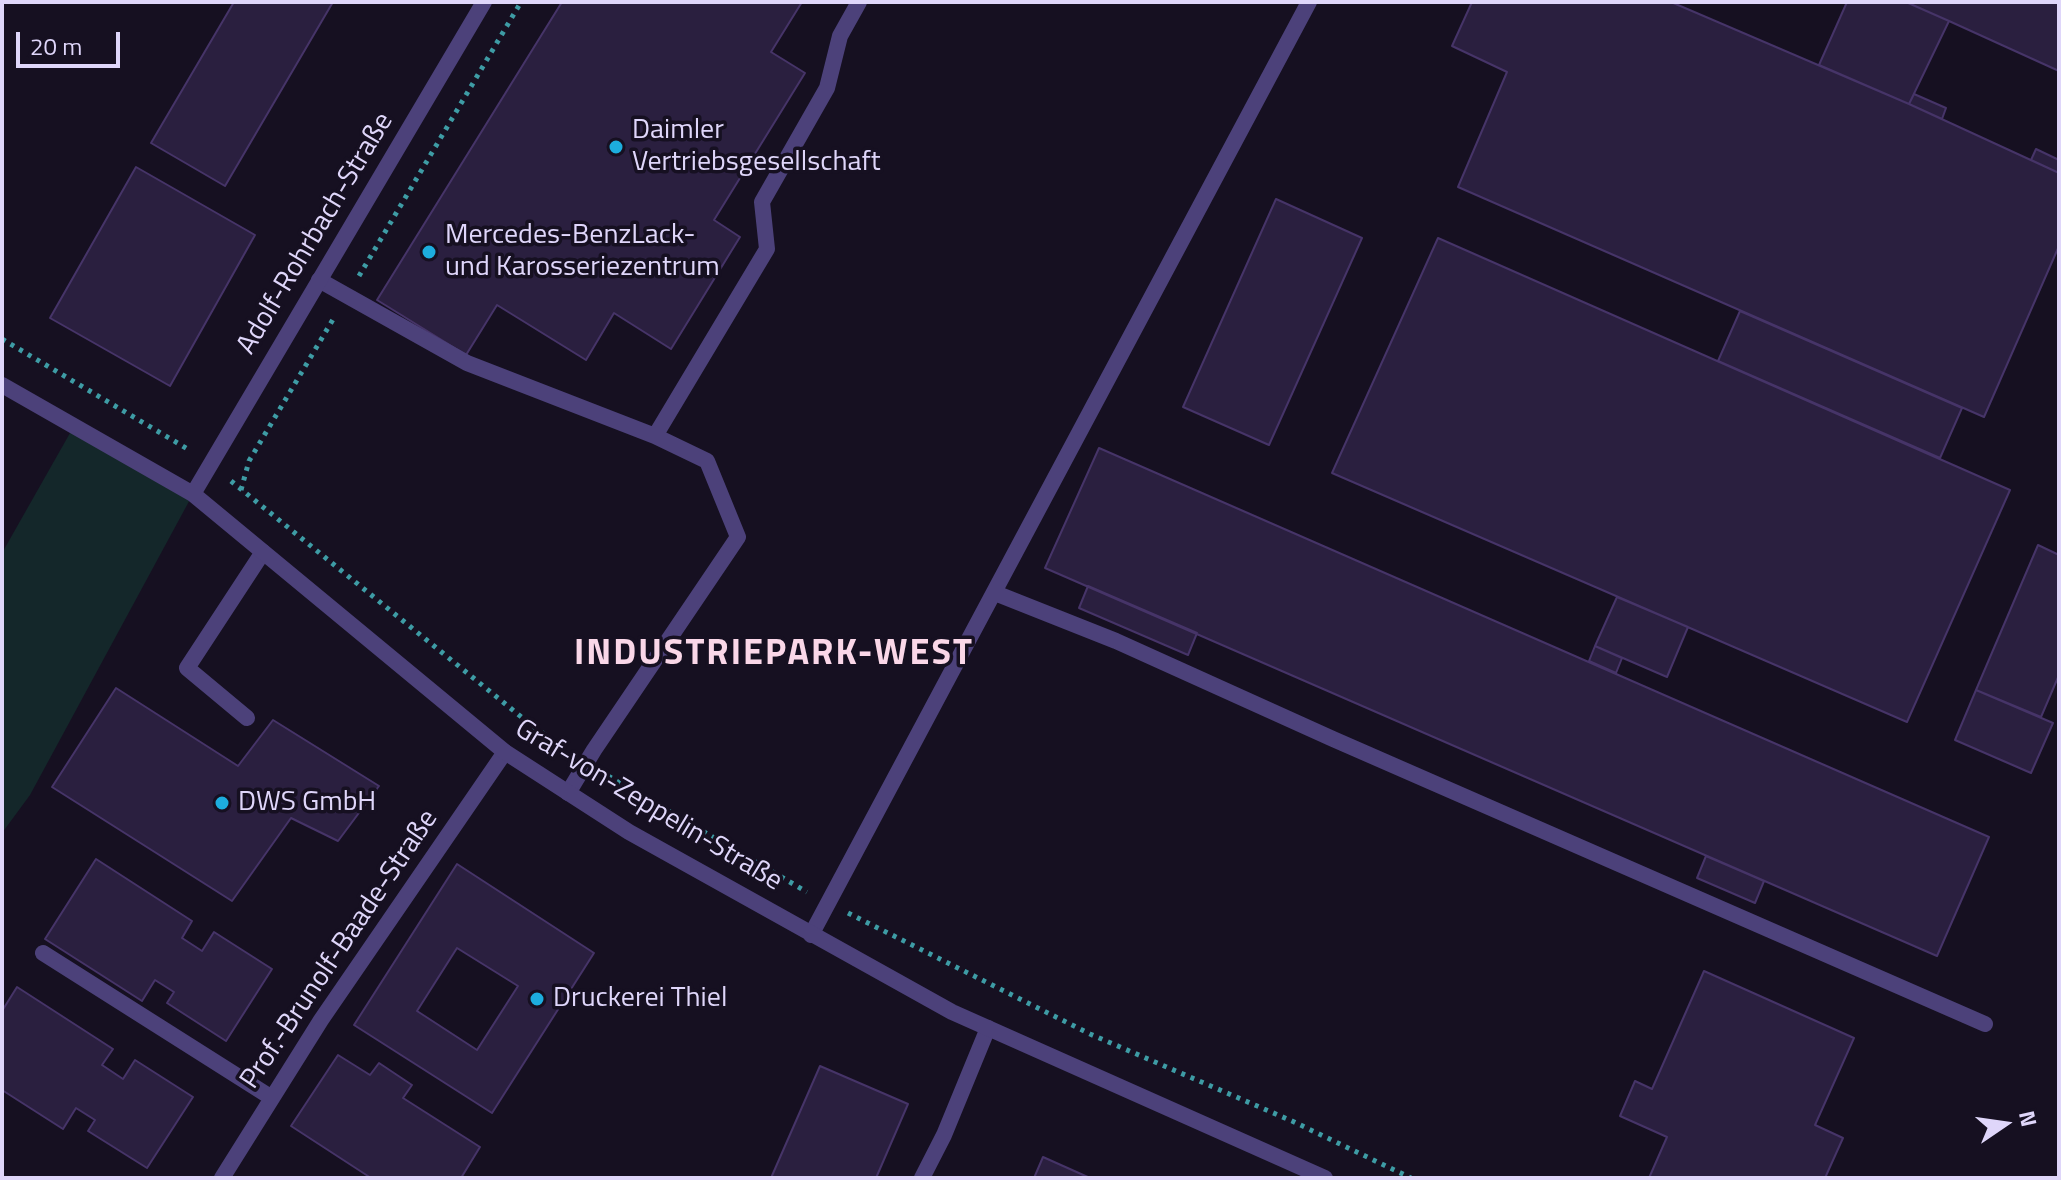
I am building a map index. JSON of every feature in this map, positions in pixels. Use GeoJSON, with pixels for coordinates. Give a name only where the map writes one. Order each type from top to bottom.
{"type":"FeatureCollection","features":[{"type":"Feature","properties":{"kind":"street","name":"Adolf-Rohrbach-Straße"},"geometry":{"type":"LineString","coordinates":[[193,494],[484,2]]}},
{"type":"Feature","properties":{"kind":"street"},"geometry":{"type":"LineString","coordinates":[[655,436],[767,249],[762,202],[827,88],[840,36],[859,2]]}},
{"type":"Feature","properties":{"kind":"street"},"geometry":{"type":"LineString","coordinates":[[811,935],[1309,2]]}},
{"type":"Feature","properties":{"kind":"street"},"geometry":{"type":"LineString","coordinates":[[319,280],[467,363],[655,436],[707,461],[738,537],[568,793]]}},
{"type":"Feature","properties":{"kind":"street","name":"Graf-von-Zeppelin-Straße"},"geometry":{"type":"LineString","coordinates":[[2,385],[193,494],[505,752],[629,832],[940,1006],[1325,1178]]}},
{"type":"Feature","properties":{"kind":"street"},"geometry":{"type":"LineString","coordinates":[[247,718],[187,668],[263,552]]}},
{"type":"Feature","properties":{"kind":"street"},"geometry":{"type":"LineString","coordinates":[[995,593],[1116,641],[1985,1024]]}},
{"type":"Feature","properties":{"kind":"street","name":"Prof.-Brunolf-Baade-Straße"},"geometry":{"type":"LineString","coordinates":[[222,1178],[321,1020],[505,752]]}},
{"type":"Feature","properties":{"kind":"street"},"geometry":{"type":"LineString","coordinates":[[43,953],[272,1098]]}},
{"type":"Feature","properties":{"kind":"street"},"geometry":{"type":"LineString","coordinates":[[922,1178],[944,1135],[988,1028]]}},
{"type":"Feature","properties":{"kind":"path"},"geometry":{"type":"LineString","coordinates":[[241,490],[249,461],[521,2]]}},
{"type":"Feature","properties":{"kind":"path"},"geometry":{"type":"LineString","coordinates":[[2,339],[211,462],[241,490],[530,724],[586,764],[828,904],[1090,1034],[1292,1121],[1411,1178]]}},
{"type":"Feature","properties":{"kind":"green space"},"geometry":{"type":"Polygon","coordinates":[[[74,426],[193,494],[30,795],[2,833],[2,553],[74,426]]]}},
{"type":"Feature","properties":{"kind":"building"},"geometry":{"type":"Polygon","coordinates":[[[234,2],[333,2],[225,186],[151,143],[234,2]]]}},
{"type":"Feature","properties":{"kind":"building","name":"Daimler Vertriebsgesellschaft"},"geometry":{"type":"Polygon","coordinates":[[[562,2],[802,2],[771,52],[805,73],[714,220],[740,237],[671,349],[614,313],[586,360],[497,305],[466,355],[377,300],[562,2]]]}},
{"type":"Feature","properties":{"kind":"building"},"geometry":{"type":"Polygon","coordinates":[[[1472,2],[1671,2],[1909,104],[2059,173],[2059,246],[1984,417],[1458,187],[1507,72],[1452,46],[1472,2]]]}},
{"type":"Feature","properties":{"kind":"building"},"geometry":{"type":"Polygon","coordinates":[[[1847,2],[1906,2],[1949,21],[1909,104],[1819,65],[1847,2]]]}},
{"type":"Feature","properties":{"kind":"building"},"geometry":{"type":"Polygon","coordinates":[[[1906,2],[2059,2],[2059,71],[1949,21],[1906,2]]]}},
{"type":"Feature","properties":{"kind":"building"},"geometry":{"type":"Polygon","coordinates":[[[1914,94],[1946,108],[1942,119],[1909,104],[1914,94]]]}},
{"type":"Feature","properties":{"kind":"building"},"geometry":{"type":"Polygon","coordinates":[[[2036,149],[2059,160],[2059,173],[2031,160],[2036,149]]]}},
{"type":"Feature","properties":{"kind":"building"},"geometry":{"type":"Polygon","coordinates":[[[136,167],[255,235],[170,386],[50,318],[136,167]]]}},
{"type":"Feature","properties":{"kind":"building"},"geometry":{"type":"Polygon","coordinates":[[[1276,199],[1362,238],[1269,445],[1183,407],[1276,199]]]}},
{"type":"Feature","properties":{"kind":"building"},"geometry":{"type":"Polygon","coordinates":[[[1438,238],[2010,490],[1907,722],[1332,473],[1438,238]]]}},
{"type":"Feature","properties":{"kind":"building"},"geometry":{"type":"Polygon","coordinates":[[[1740,311],[1962,408],[1940,458],[1718,361],[1740,311]]]}},
{"type":"Feature","properties":{"kind":"building"},"geometry":{"type":"Polygon","coordinates":[[[1099,448],[1989,837],[1937,956],[1045,568],[1099,448]]]}},
{"type":"Feature","properties":{"kind":"building"},"geometry":{"type":"Polygon","coordinates":[[[2038,545],[2059,555],[2059,675],[2041,717],[1976,690],[2038,545]]]}},
{"type":"Feature","properties":{"kind":"building"},"geometry":{"type":"Polygon","coordinates":[[[1088,586],[1197,633],[1188,655],[1079,608],[1088,586]]]}},
{"type":"Feature","properties":{"kind":"building"},"geometry":{"type":"Polygon","coordinates":[[[1617,597],[1688,627],[1667,677],[1595,646],[1617,597]]]}},
{"type":"Feature","properties":{"kind":"building"},"geometry":{"type":"Polygon","coordinates":[[[1595,646],[1622,658],[1616,673],[1589,661],[1595,646]]]}},
{"type":"Feature","properties":{"kind":"building","name":"DWS GmbH"},"geometry":{"type":"Polygon","coordinates":[[[116,688],[238,766],[273,720],[379,786],[338,841],[291,818],[232,901],[52,787],[116,688]]]}},
{"type":"Feature","properties":{"kind":"building"},"geometry":{"type":"Polygon","coordinates":[[[1976,690],[2053,723],[2031,773],[1955,740],[1976,690]]]}},
{"type":"Feature","properties":{"kind":"building"},"geometry":{"type":"Polygon","coordinates":[[[1706,856],[1764,881],[1755,903],[1697,878],[1706,856]]]}},
{"type":"Feature","properties":{"kind":"building"},"geometry":{"type":"Polygon","coordinates":[[[96,859],[192,921],[182,938],[202,951],[214,932],[272,969],[226,1041],[167,1003],[174,992],[155,980],[142,1001],[45,939],[96,859]]]}},
{"type":"Feature","properties":{"kind":"building","name":"Druckerei Thiel"},"geometry":{"type":"Polygon","coordinates":[[[457,864],[594,953],[492,1113],[354,1025],[457,864]],[[457,948],[417,1011],[477,1050],[518,986],[457,948]]]}},
{"type":"Feature","properties":{"kind":"building"},"geometry":{"type":"Polygon","coordinates":[[[1704,971],[1854,1038],[1815,1125],[1843,1138],[1825,1178],[1649,1178],[1667,1137],[1620,1116],[1635,1081],[1652,1089],[1704,971]]]}},
{"type":"Feature","properties":{"kind":"building"},"geometry":{"type":"Polygon","coordinates":[[[17,987],[113,1049],[102,1065],[123,1079],[135,1060],[193,1097],[147,1168],[88,1131],[95,1120],[76,1108],[63,1129],[2,1090],[2,1011],[17,987]]]}},
{"type":"Feature","properties":{"kind":"building"},"geometry":{"type":"Polygon","coordinates":[[[338,1055],[370,1075],[379,1063],[412,1085],[403,1098],[480,1147],[461,1178],[371,1178],[291,1126],[338,1055]]]}},
{"type":"Feature","properties":{"kind":"building"},"geometry":{"type":"Polygon","coordinates":[[[820,1066],[908,1104],[876,1178],[771,1178],[820,1066]]]}},
{"type":"Feature","properties":{"kind":"building"},"geometry":{"type":"Polygon","coordinates":[[[1043,1157],[1090,1178],[1034,1178],[1043,1157]]]}},
{"type":"Feature","properties":{"kind":"place","name":"Daimler Vertriebsgesellschaft"},"geometry":{"type":"Point","coordinates":[616,147]}},
{"type":"Feature","properties":{"kind":"place","name":"Mercedes-BenzLack- und Karosseriezentrum"},"geometry":{"type":"Point","coordinates":[429,252]}},
{"type":"Feature","properties":{"kind":"place","name":"DWS GmbH"},"geometry":{"type":"Point","coordinates":[222,803]}},
{"type":"Feature","properties":{"kind":"place","name":"Druckerei Thiel"},"geometry":{"type":"Point","coordinates":[537,999]}},
{"type":"Feature","properties":{"kind":"district","name":"INDUSTRIEPARK-WEST"},"geometry":{"type":"Point","coordinates":[774,655]}}]}
